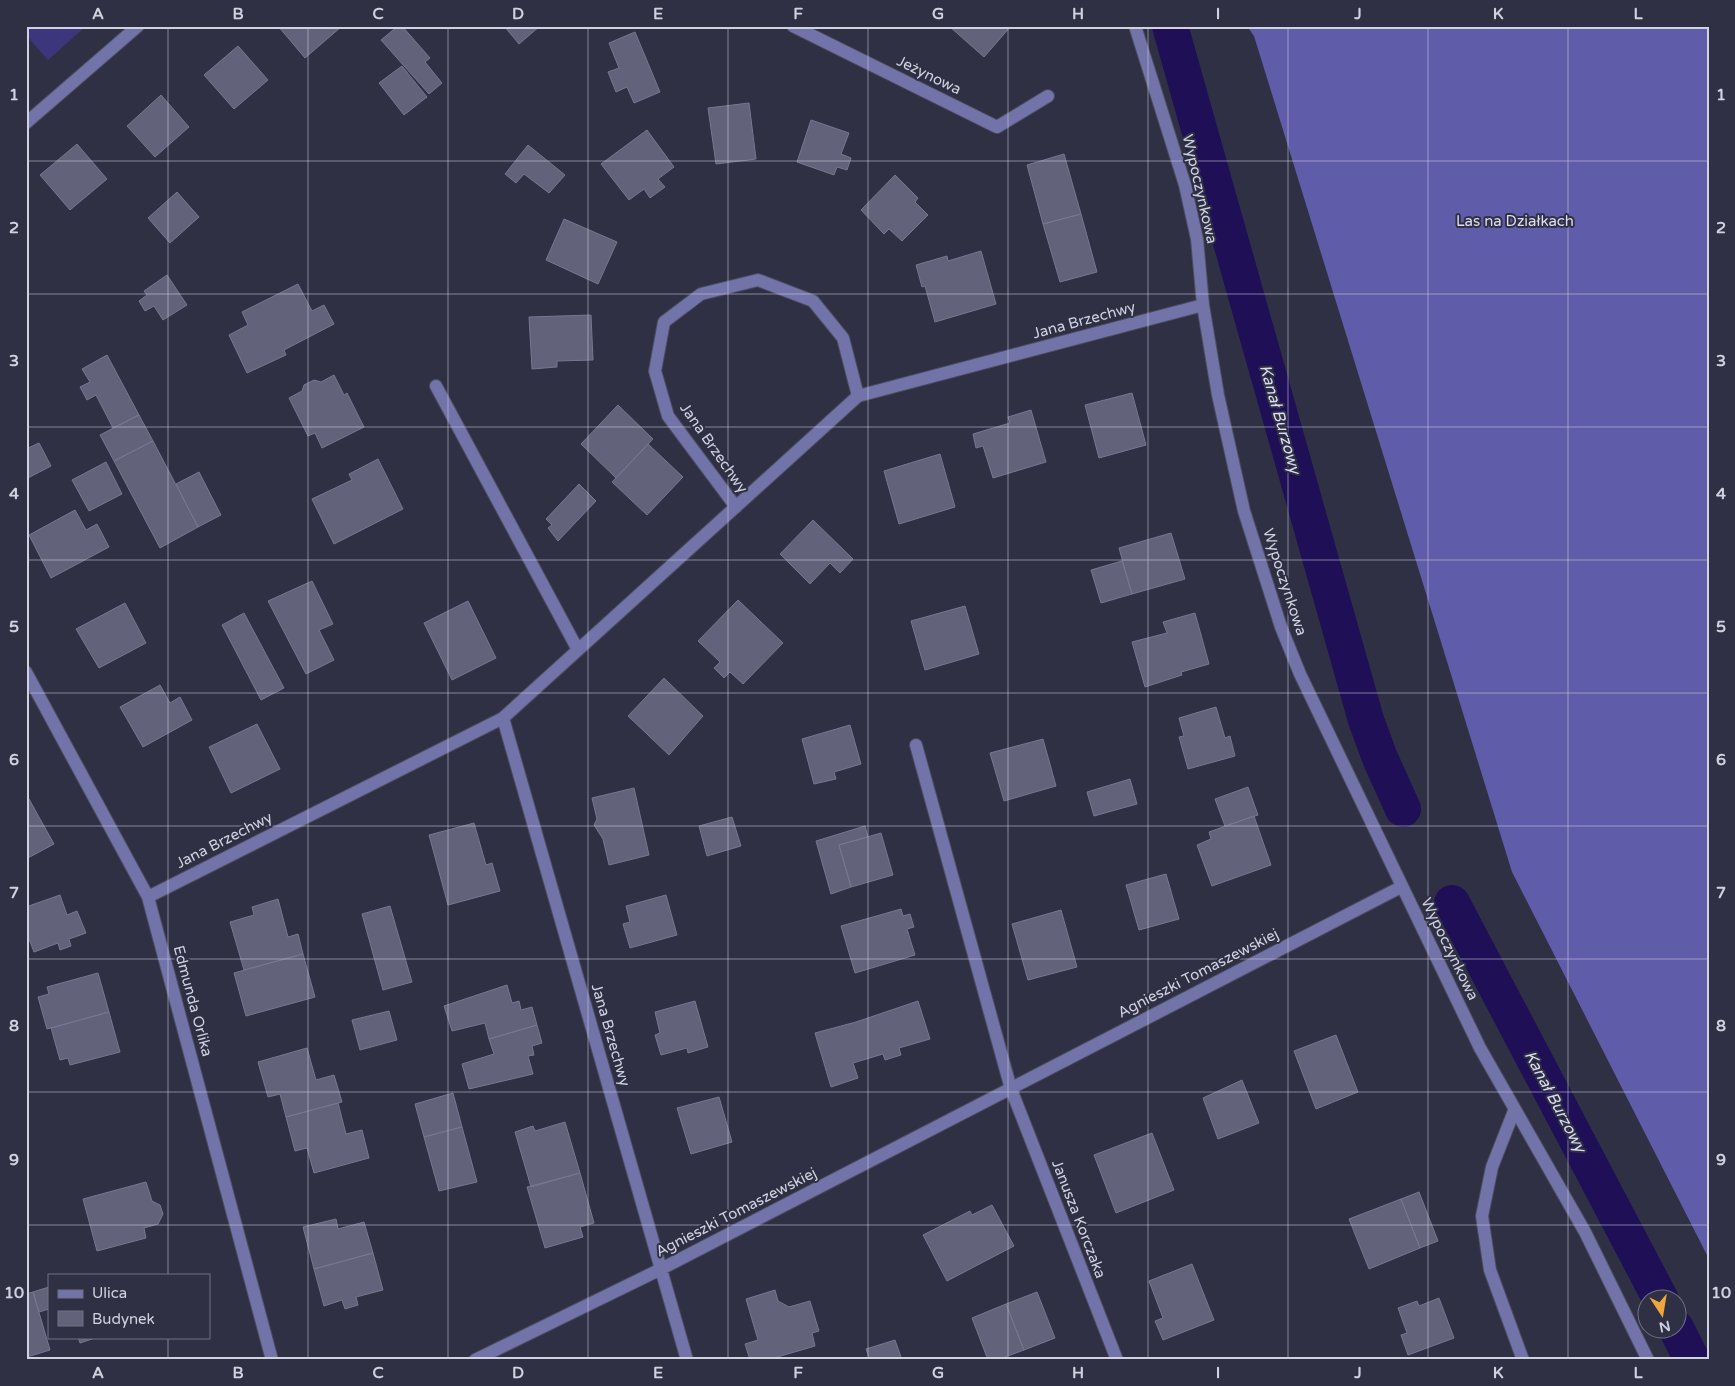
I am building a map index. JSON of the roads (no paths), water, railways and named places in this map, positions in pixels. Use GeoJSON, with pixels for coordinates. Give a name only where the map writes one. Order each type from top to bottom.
{"type":"FeatureCollection","features":[{"type":"Feature","properties":{"kind":"street"},"geometry":{"type":"LineString","coordinates":[[26,123],[138,26]]}},
{"type":"Feature","properties":{"kind":"street","name":"Jeżynowa"},"geometry":{"type":"LineString","coordinates":[[793,26],[997,127],[1048,96]]}},
{"type":"Feature","properties":{"kind":"street","name":"Wypoczynkowa"},"geometry":{"type":"LineString","coordinates":[[1135,26],[1185,186],[1197,239],[1203,306],[1218,394],[1244,511],[1281,628],[1300,674],[1480,1048],[1592,1246],[1648,1360]]}},
{"type":"Feature","properties":{"kind":"street","name":"Jana Brzechwy"},"geometry":{"type":"LineString","coordinates":[[736,507],[668,416],[655,371],[664,322],[701,294],[758,280],[813,301],[843,338],[858,396]]}},
{"type":"Feature","properties":{"kind":"street","name":"Jana Brzechwy"},"geometry":{"type":"LineString","coordinates":[[148,897],[503,718],[858,396],[1203,306]]}},
{"type":"Feature","properties":{"kind":"street"},"geometry":{"type":"LineString","coordinates":[[436,386],[578,650]]}},
{"type":"Feature","properties":{"kind":"street","name":"Edmunda Orlika"},"geometry":{"type":"LineString","coordinates":[[26,672],[148,897],[272,1360]]}},
{"type":"Feature","properties":{"kind":"street","name":"Jana Brzechwy"},"geometry":{"type":"LineString","coordinates":[[503,718],[687,1360]]}},
{"type":"Feature","properties":{"kind":"street"},"geometry":{"type":"LineString","coordinates":[[916,745],[1011,1089]]}},
{"type":"Feature","properties":{"kind":"street","name":"Agnieszki Tomaszewskiej"},"geometry":{"type":"LineString","coordinates":[[474,1360],[661,1269],[1401,887]]}},
{"type":"Feature","properties":{"kind":"street","name":"Janusza Korczaka"},"geometry":{"type":"LineString","coordinates":[[1011,1089],[1116,1360]]}},
{"type":"Feature","properties":{"kind":"street"},"geometry":{"type":"LineString","coordinates":[[1514,1111],[1492,1168],[1482,1216],[1490,1270],[1523,1360]]}},
{"type":"Feature","properties":{"kind":"waterway","name":"Kanał Burzowy"},"geometry":{"type":"LineString","coordinates":[[1170,26],[1366,720],[1380,758],[1403,809]]}},
{"type":"Feature","properties":{"kind":"waterway","name":"Kanał Burzowy"},"geometry":{"type":"LineString","coordinates":[[1452,903],[1655,1288]]}},
{"type":"Feature","properties":{"kind":"waterway","name":"Kanał Burzowy"},"geometry":{"type":"LineString","coordinates":[[1681,1338],[1692,1360]]}},
{"type":"Feature","properties":{"kind":"park label","name":"Las na Działkach"},"geometry":{"type":"Point","coordinates":[1515,221]}}]}
